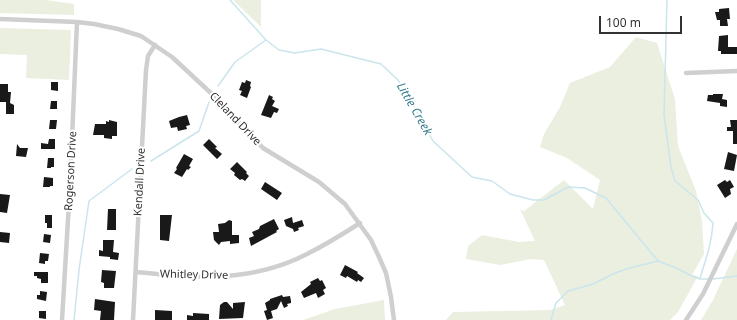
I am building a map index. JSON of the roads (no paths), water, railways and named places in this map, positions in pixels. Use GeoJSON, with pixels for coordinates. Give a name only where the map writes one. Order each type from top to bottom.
{"type":"FeatureCollection","features":[{"type":"Feature","properties":{"kind":"street","name":"Cleland Drive"},"geometry":{"type":"LineString","coordinates":[[0,19],[77,22],[118,29],[140,36],[172,57],[192,75],[263,148],[319,182],[346,204],[371,240],[386,273],[394,320]]}},
{"type":"Feature","properties":{"kind":"street","name":"Rogerson Drive"},"geometry":{"type":"LineString","coordinates":[[62,320],[71,178],[77,22]]}},
{"type":"Feature","properties":{"kind":"street","name":"Kendall Drive"},"geometry":{"type":"LineString","coordinates":[[133,320],[146,70],[148,56],[155,45]]}},
{"type":"Feature","properties":{"kind":"street"},"geometry":{"type":"LineString","coordinates":[[686,73],[737,71]]}},
{"type":"Feature","properties":{"kind":"street","name":"Whitley Drive"},"geometry":{"type":"LineString","coordinates":[[136,272],[204,277],[244,275],[286,264],[306,255],[360,223]]}},
{"type":"Feature","properties":{"kind":"street"},"geometry":{"type":"LineString","coordinates":[[686,320],[703,294],[737,224]]}},
{"type":"Feature","properties":{"kind":"waterway","name":"Little Creek"},"geometry":{"type":"LineString","coordinates":[[230,0],[266,40],[279,50],[295,53],[321,49],[381,64],[398,80],[433,141],[472,177],[492,181],[510,194],[533,200],[544,200],[568,187],[585,188],[606,198],[658,261],[700,279],[709,279]]}},
{"type":"Feature","properties":{"kind":"waterway"},"geometry":{"type":"LineString","coordinates":[[667,0],[664,115],[671,167],[675,181],[698,200],[704,213],[713,223],[710,244],[700,278]]}},
{"type":"Feature","properties":{"kind":"waterway"},"geometry":{"type":"LineString","coordinates":[[218,86],[235,62],[266,40]]}},
{"type":"Feature","properties":{"kind":"waterway"},"geometry":{"type":"LineString","coordinates":[[151,161],[199,131],[209,102]]}},
{"type":"Feature","properties":{"kind":"waterway"},"geometry":{"type":"LineString","coordinates":[[74,320],[79,270],[89,201],[132,169]]}},
{"type":"Feature","properties":{"kind":"waterway"},"geometry":{"type":"LineString","coordinates":[[551,320],[556,303],[568,291],[593,284],[626,269],[658,261]]}},
{"type":"Feature","properties":{"kind":"waterway","name":"Little Creek"},"geometry":{"type":"LineString","coordinates":[[713,279],[737,276]]}}]}
